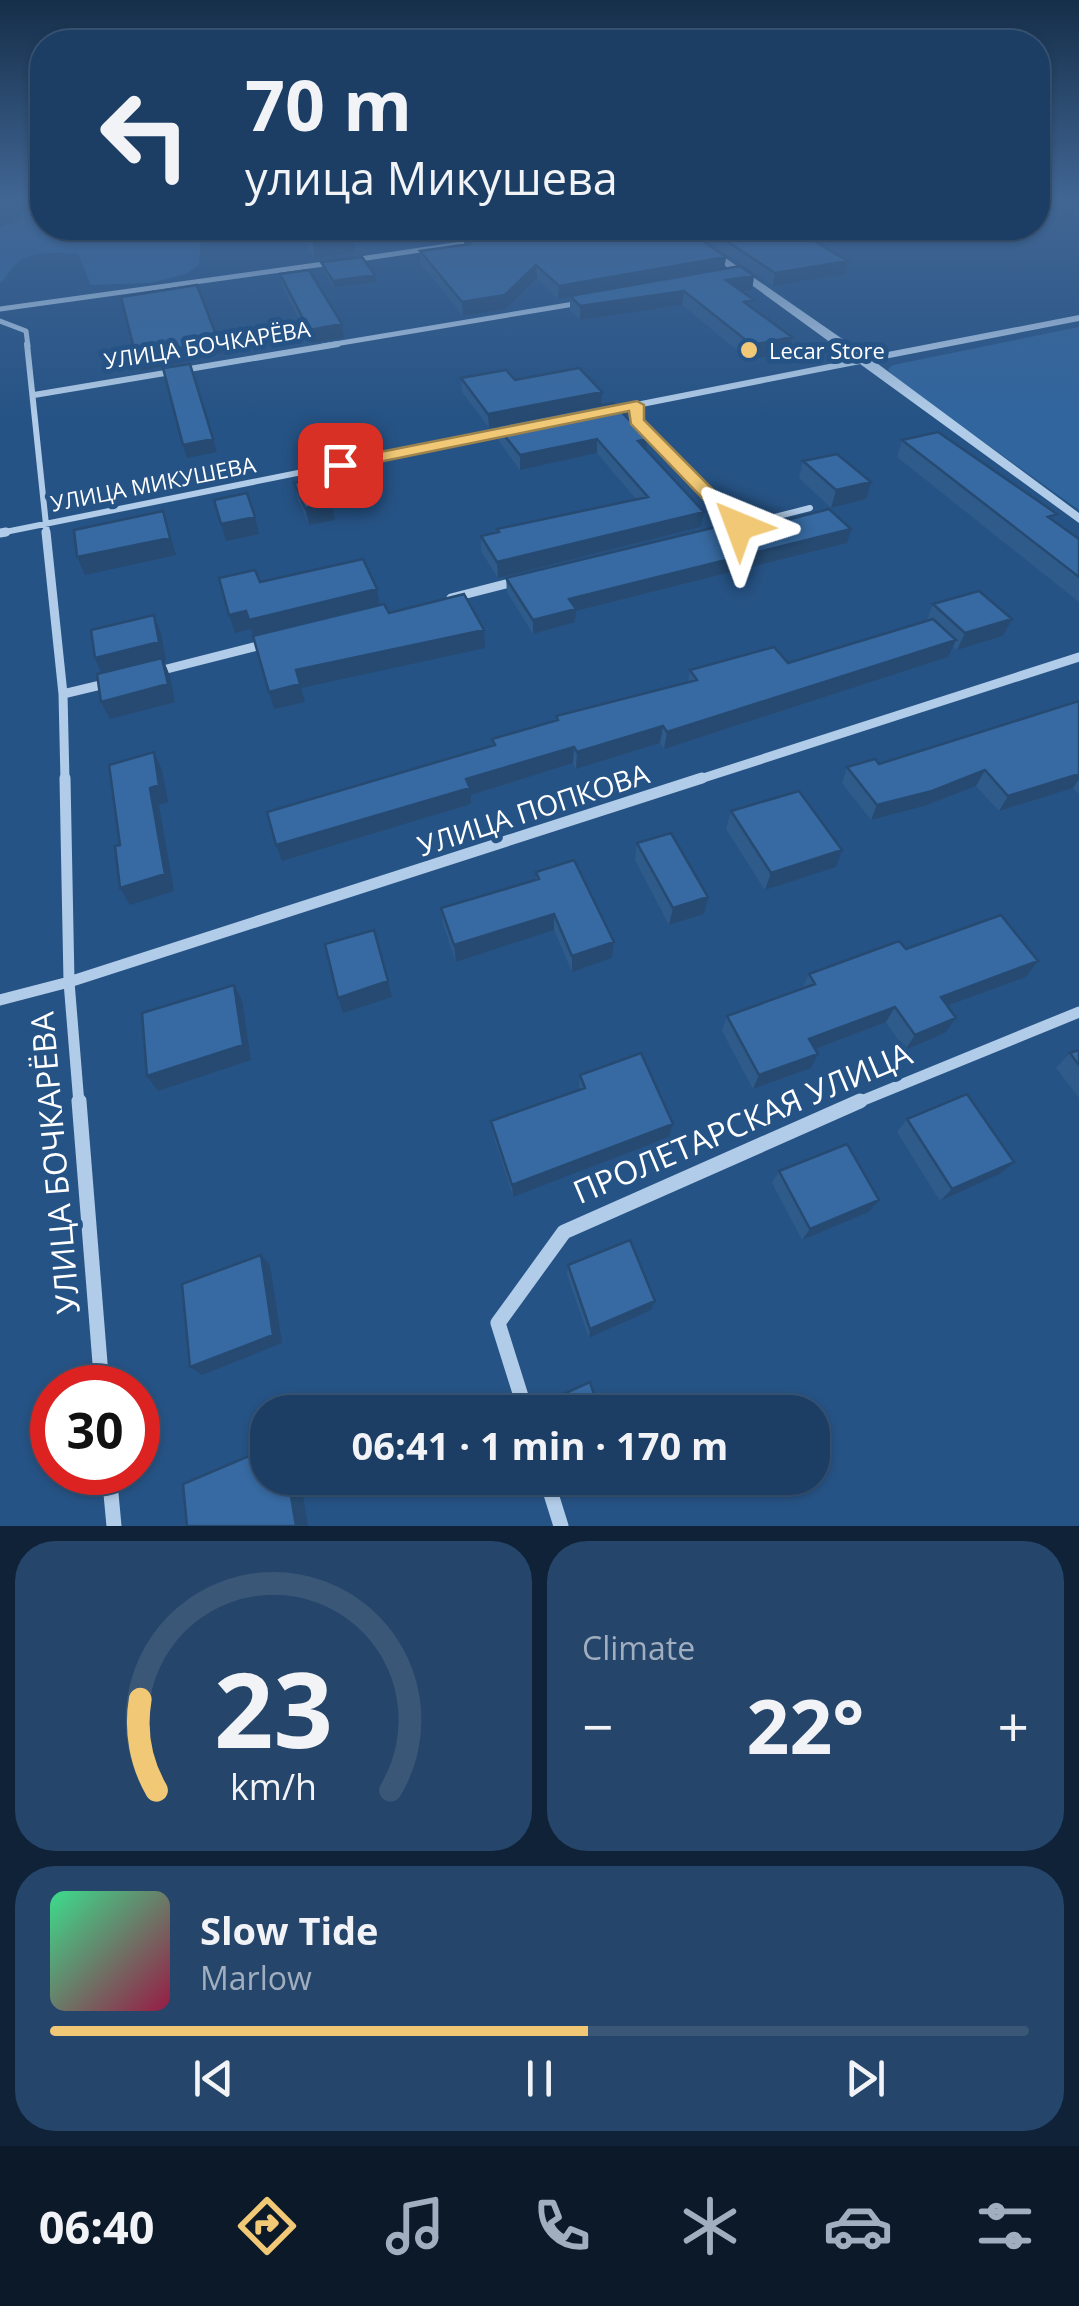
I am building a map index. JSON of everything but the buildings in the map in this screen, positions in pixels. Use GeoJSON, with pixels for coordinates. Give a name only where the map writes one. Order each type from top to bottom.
{"type":"FeatureCollection","features":[{"type":"Feature","properties":{"kind":"street"},"geometry":{"type":"LineString","coordinates":[[0,309],[270,272]]}},
{"type":"Feature","properties":{"kind":"street"},"geometry":{"type":"LineString","coordinates":[[724,276],[742,273],[1079,519]]}},
{"type":"Feature","properties":{"kind":"street","name":"УЛИЦА БОЧКАРЁВА"},"geometry":{"type":"LineString","coordinates":[[34,395],[590,301]]}},
{"type":"Feature","properties":{"kind":"street"},"geometry":{"type":"LineString","coordinates":[[0,321],[26,331],[33,313],[52,304]]}},
{"type":"Feature","properties":{"kind":"street"},"geometry":{"type":"LineString","coordinates":[[599,413],[1079,318]]}},
{"type":"Feature","properties":{"kind":"street","name":"УЛИЦА БОЧКАРЁВА"},"geometry":{"type":"LineString","coordinates":[[26,331],[63,694],[69,982],[100,1365]]}},
{"type":"Feature","properties":{"kind":"street"},"geometry":{"type":"LineString","coordinates":[[637,405],[637,420],[739,526]]}},
{"type":"Feature","properties":{"kind":"street","name":"УЛИЦА МИКУШЕВА"},"geometry":{"type":"LineString","coordinates":[[0,533],[522,428]]}},
{"type":"Feature","properties":{"kind":"street"},"geometry":{"type":"LineString","coordinates":[[700,536],[810,508]]}},
{"type":"Feature","properties":{"kind":"street"},"geometry":{"type":"LineString","coordinates":[[430,603],[526,579]]}},
{"type":"Feature","properties":{"kind":"street"},"geometry":{"type":"LineString","coordinates":[[140,675],[275,642]]}},
{"type":"Feature","properties":{"kind":"street","name":"УЛИЦА ПОПКОВА"},"geometry":{"type":"LineString","coordinates":[[0,1000],[69,982],[1079,657]]}},
{"type":"Feature","properties":{"kind":"street"},"geometry":{"type":"LineString","coordinates":[[63,694],[121,680]]}},
{"type":"Feature","properties":{"kind":"street","name":"ПРОЛЕТАРСКАЯ УЛИЦА"},"geometry":{"type":"LineString","coordinates":[[521,1395],[498,1323],[564,1232],[827,1115],[1079,1012]]}},
{"type":"Feature","properties":{"kind":"street"},"geometry":{"type":"LineString","coordinates":[[111,1495],[114,1526]]}},
{"type":"Feature","properties":{"kind":"street"},"geometry":{"type":"LineString","coordinates":[[551,1495],[561,1526]]}},
{"type":"Feature","properties":{"kind":"shaded area"},"geometry":{"type":"Polygon","coordinates":[[[86,272],[189,272],[151,283],[91,285],[86,272]]]}},
{"type":"Feature","properties":{"kind":"shaded area"},"geometry":{"type":"Polygon","coordinates":[[[1079,327],[1079,510],[894,378],[888,369],[893,365],[1079,327]]]}},
{"type":"Feature","properties":{"kind":"place","name":"Lecar Store"},"geometry":{"type":"Point","coordinates":[749,350]}},
{"type":"Feature","properties":{"kind":"route"},"geometry":{"type":"LineString","coordinates":[[340,465],[637,405],[637,420],[739,526]]}}]}
